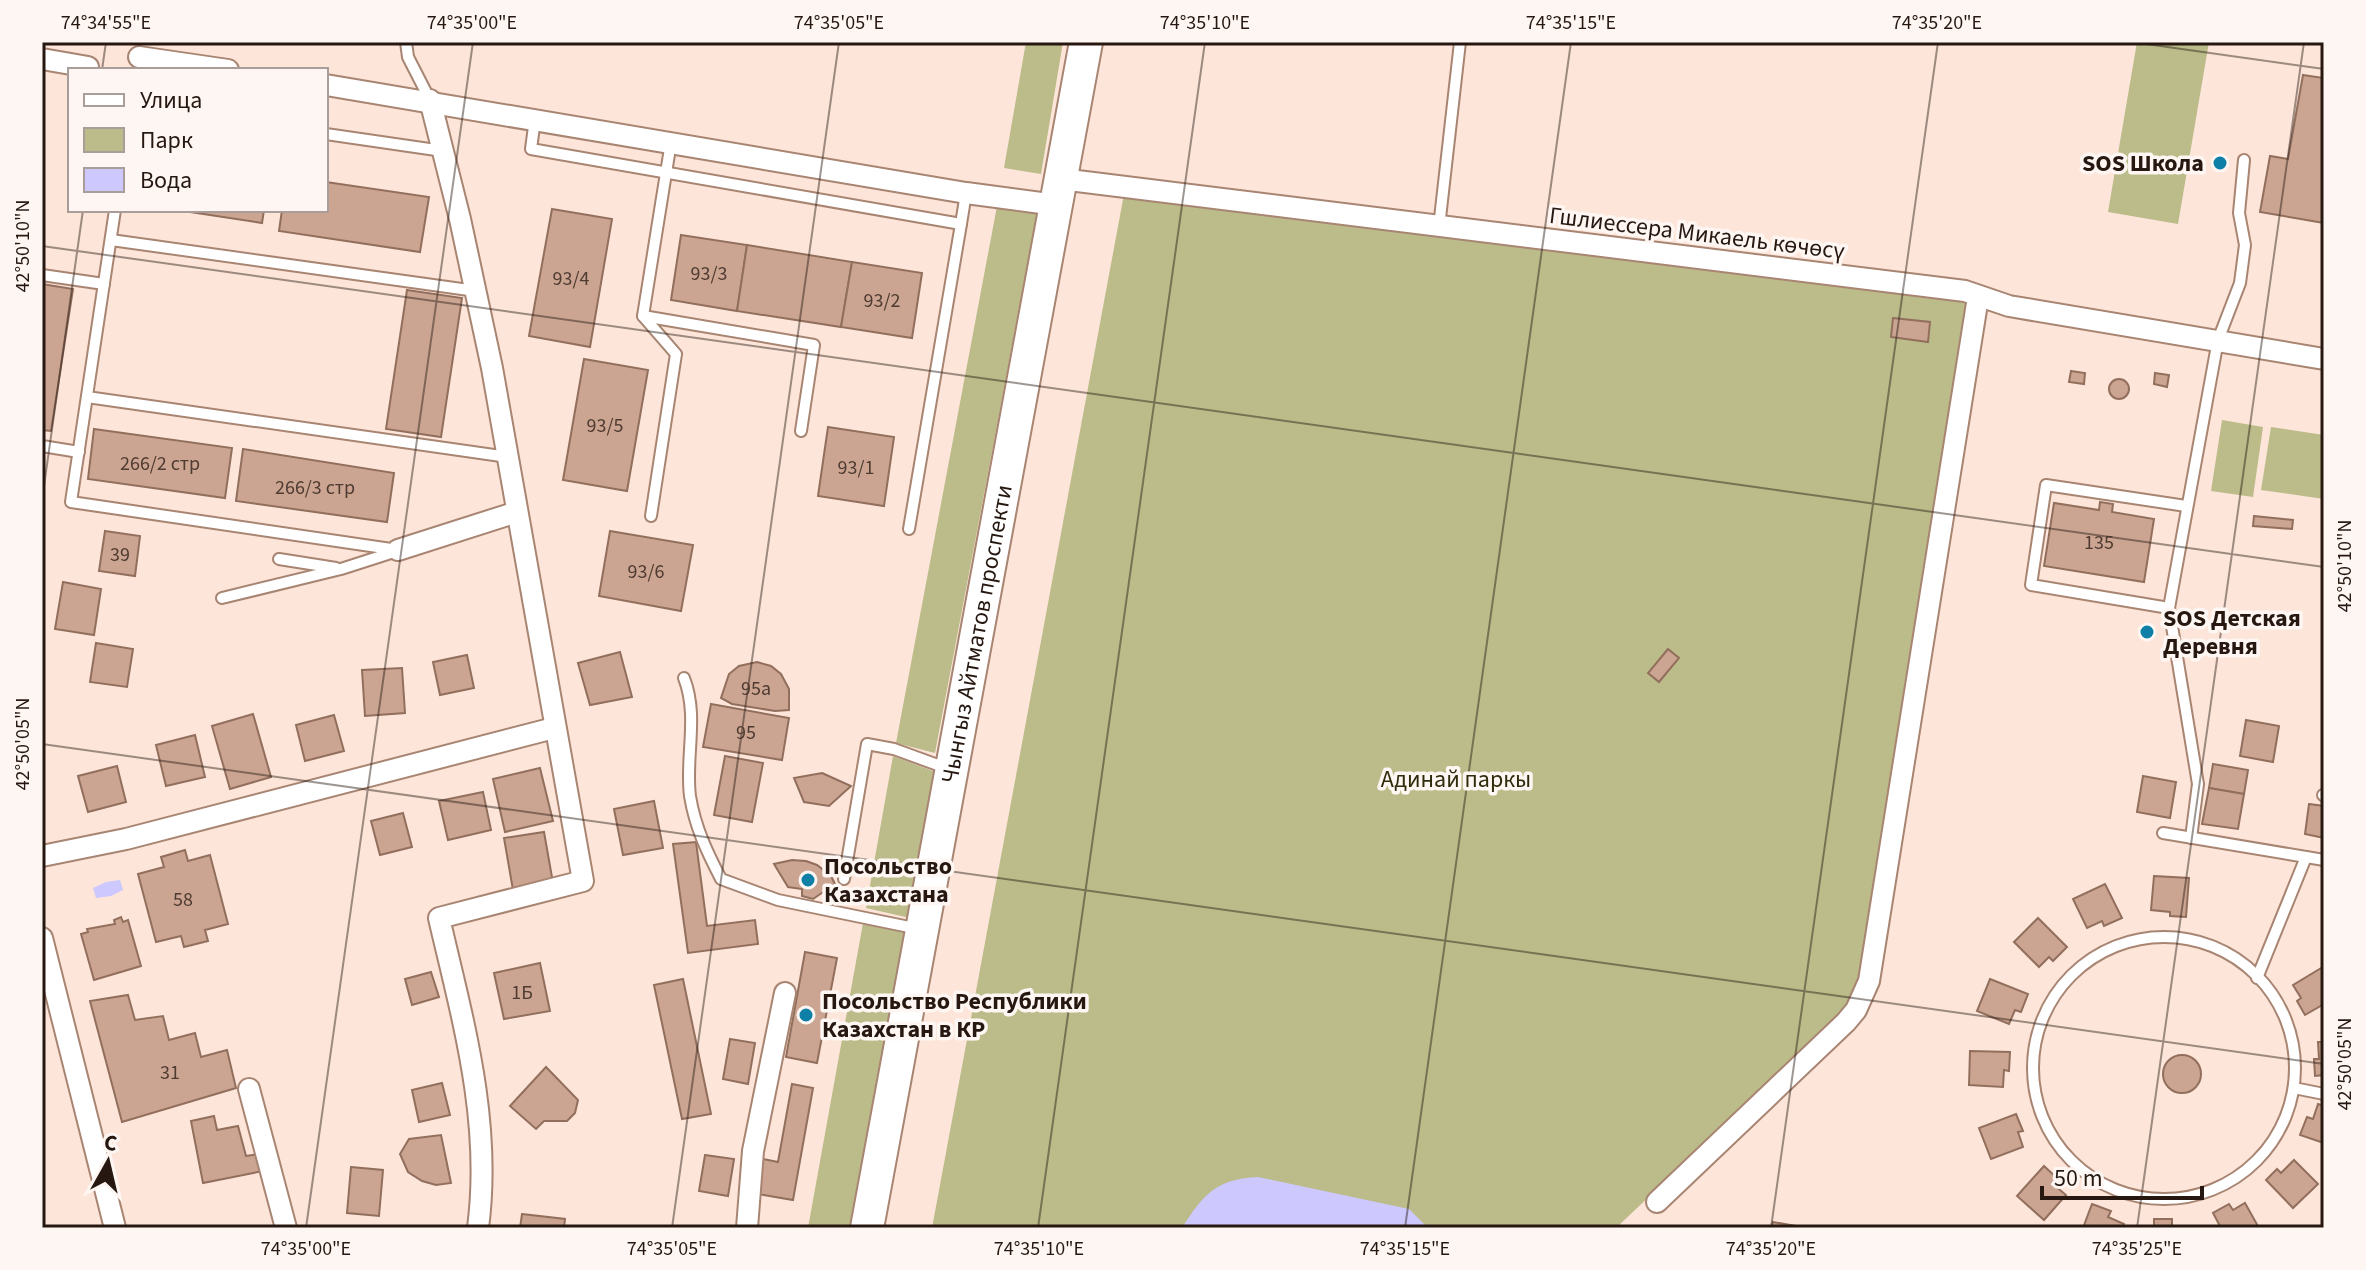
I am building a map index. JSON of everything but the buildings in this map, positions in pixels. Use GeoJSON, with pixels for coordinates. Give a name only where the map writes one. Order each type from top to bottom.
{"type":"FeatureCollection","features":[{"type":"Feature","properties":{"kind":"main road","name":"Чынгыз Айтматов проспекти"},"geometry":{"type":"LineString","coordinates":[[867,1228],[1086,42]]}},
{"type":"Feature","properties":{"kind":"street"},"geometry":{"type":"LineString","coordinates":[[42,59],[88,67]]}},
{"type":"Feature","properties":{"kind":"street"},"geometry":{"type":"LineString","coordinates":[[138,63],[202,68]]}},
{"type":"Feature","properties":{"kind":"street","name":"Гшлиессера Микаель көчөсү"},"geometry":{"type":"LineString","coordinates":[[328,85],[430,100],[966,193],[1058,192],[1438,228],[1965,291],[2009,306],[2324,359]]}},
{"type":"Feature","properties":{"kind":"street"},"geometry":{"type":"LineString","coordinates":[[430,100],[476,291],[583,881],[439,918],[473,1065],[480,1117],[482,1168],[478,1228]]}},
{"type":"Feature","properties":{"kind":"street"},"geometry":{"type":"LineString","coordinates":[[1657,1202],[1846,1022],[1864,997],[1875,949],[1978,297]]}},
{"type":"Feature","properties":{"kind":"street"},"geometry":{"type":"LineString","coordinates":[[398,550],[517,512]]}},
{"type":"Feature","properties":{"kind":"street"},"geometry":{"type":"LineString","coordinates":[[42,856],[126,839],[554,728]]}},
{"type":"Feature","properties":{"kind":"street"},"geometry":{"type":"LineString","coordinates":[[42,938],[115,1228]]}},
{"type":"Feature","properties":{"kind":"street"},"geometry":{"type":"LineString","coordinates":[[747,1228],[753,1151],[785,993]]}},
{"type":"Feature","properties":{"kind":"street"},"geometry":{"type":"LineString","coordinates":[[249,1089],[286,1228]]}},
{"type":"Feature","properties":{"kind":"lane"},"geometry":{"type":"LineString","coordinates":[[406,42],[408,57],[430,100]]}},
{"type":"Feature","properties":{"kind":"lane"},"geometry":{"type":"LineString","coordinates":[[1438,228],[1460,42]]}},
{"type":"Feature","properties":{"kind":"lane"},"geometry":{"type":"LineString","coordinates":[[535,119],[531,149],[961,224]]}},
{"type":"Feature","properties":{"kind":"lane"},"geometry":{"type":"LineString","coordinates":[[328,134],[444,151]]}},
{"type":"Feature","properties":{"kind":"lane"},"geometry":{"type":"LineString","coordinates":[[643,316],[671,142]]}},
{"type":"Feature","properties":{"kind":"lane"},"geometry":{"type":"LineString","coordinates":[[2191,838],[2198,784],[2169,608],[2218,340],[2242,270],[2245,245],[2239,201],[2244,160]]}},
{"type":"Feature","properties":{"kind":"lane"},"geometry":{"type":"LineString","coordinates":[[909,529],[966,193]]}},
{"type":"Feature","properties":{"kind":"lane"},"geometry":{"type":"LineString","coordinates":[[115,212],[71,502],[398,550]]}},
{"type":"Feature","properties":{"kind":"lane"},"geometry":{"type":"LineString","coordinates":[[111,240],[476,291]]}},
{"type":"Feature","properties":{"kind":"lane"},"geometry":{"type":"LineString","coordinates":[[42,275],[104,284]]}},
{"type":"Feature","properties":{"kind":"lane"},"geometry":{"type":"LineString","coordinates":[[643,316],[814,345],[801,431]]}},
{"type":"Feature","properties":{"kind":"lane"},"geometry":{"type":"LineString","coordinates":[[643,316],[676,354],[651,516]]}},
{"type":"Feature","properties":{"kind":"lane"},"geometry":{"type":"LineString","coordinates":[[87,397],[508,457]]}},
{"type":"Feature","properties":{"kind":"lane"},"geometry":{"type":"LineString","coordinates":[[42,446],[79,452]]}},
{"type":"Feature","properties":{"kind":"lane"},"geometry":{"type":"LineString","coordinates":[[2169,608],[2031,585],[2046,485],[2186,506]]}},
{"type":"Feature","properties":{"kind":"lane"},"geometry":{"type":"LineString","coordinates":[[222,598],[341,569],[398,550]]}},
{"type":"Feature","properties":{"kind":"lane"},"geometry":{"type":"LineString","coordinates":[[279,559],[341,569]]}},
{"type":"Feature","properties":{"kind":"lane"},"geometry":{"type":"LineString","coordinates":[[684,678],[692,698],[690,795],[699,838],[721,879],[778,900],[923,930]]}},
{"type":"Feature","properties":{"kind":"lane"},"geometry":{"type":"LineString","coordinates":[[844,879],[867,744],[894,749],[952,770]]}},
{"type":"Feature","properties":{"kind":"lane"},"geometry":{"type":"LineString","coordinates":[[2163,833],[2324,860]]}},
{"type":"Feature","properties":{"kind":"lane"},"geometry":{"type":"LineString","coordinates":[[2257,978],[2306,857]]}},
{"type":"Feature","properties":{"kind":"lane"},"geometry":{"type":"LineString","coordinates":[[2174,937],[2206,944],[2234,957],[2277,1001],[2290,1029],[2295,1058],[2294,1088],[2284,1123],[2277,1134],[2264,1154],[2236,1179],[2202,1194],[2166,1200],[2129,1195],[2095,1180],[2070,1160],[2050,1135],[2037,1106],[2032,1075],[2034,1043],[2044,1013],[2061,986],[2084,964],[2112,948],[2142,939],[2174,937]]}},
{"type":"Feature","properties":{"kind":"lane"},"geometry":{"type":"LineString","coordinates":[[2294,1088],[2324,1094]]}},
{"type":"Feature","properties":{"kind":"green space"},"geometry":{"type":"Polygon","coordinates":[[[1026,42],[1063,42],[1041,174],[1004,168],[1026,42]]]}},
{"type":"Feature","properties":{"kind":"green space"},"geometry":{"type":"Polygon","coordinates":[[[2137,42],[2209,42],[2178,224],[2108,212],[2137,42]]]}},
{"type":"Feature","properties":{"kind":"green space","name":"Адинай паркы"},"geometry":{"type":"Polygon","coordinates":[[[1124,194],[1961,296],[1967,303],[1863,972],[1846,1010],[1616,1228],[932,1228],[1124,194]]]}},
{"type":"Feature","properties":{"kind":"green space"},"geometry":{"type":"Polygon","coordinates":[[[997,206],[1037,214],[935,753],[896,743],[997,206]]]}},
{"type":"Feature","properties":{"kind":"green space"},"geometry":{"type":"Polygon","coordinates":[[[2222,420],[2263,427],[2253,497],[2211,491],[2222,420]]]}},
{"type":"Feature","properties":{"kind":"green space"},"geometry":{"type":"Polygon","coordinates":[[[2271,427],[2324,435],[2324,499],[2261,490],[2271,427]]]}},
{"type":"Feature","properties":{"kind":"green space"},"geometry":{"type":"Polygon","coordinates":[[[893,756],[938,773],[910,918],[866,908],[893,756]]]}},
{"type":"Feature","properties":{"kind":"green space"},"geometry":{"type":"Polygon","coordinates":[[[863,923],[908,933],[854,1228],[808,1228],[863,923]]]}},
{"type":"Feature","properties":{"kind":"water"},"geometry":{"type":"Polygon","coordinates":[[[120,880],[123,890],[96,898],[93,888],[120,880]]]}},
{"type":"Feature","properties":{"kind":"water"},"geometry":{"type":"Polygon","coordinates":[[[1258,1177],[1409,1209],[1428,1228],[1182,1228],[1212,1190],[1232,1181],[1258,1177]]]}},
{"type":"Feature","properties":{"kind":"place","name":"SOS Школа"},"geometry":{"type":"Point","coordinates":[2220,163]}},
{"type":"Feature","properties":{"kind":"place","name":"SOS Детская Деревня"},"geometry":{"type":"Point","coordinates":[2147,632]}},
{"type":"Feature","properties":{"kind":"place","name":"Посольство Казахстана"},"geometry":{"type":"Point","coordinates":[808,880]}},
{"type":"Feature","properties":{"kind":"place","name":"Посольство Республики Казахстан в КР"},"geometry":{"type":"Point","coordinates":[806,1015]}}]}
